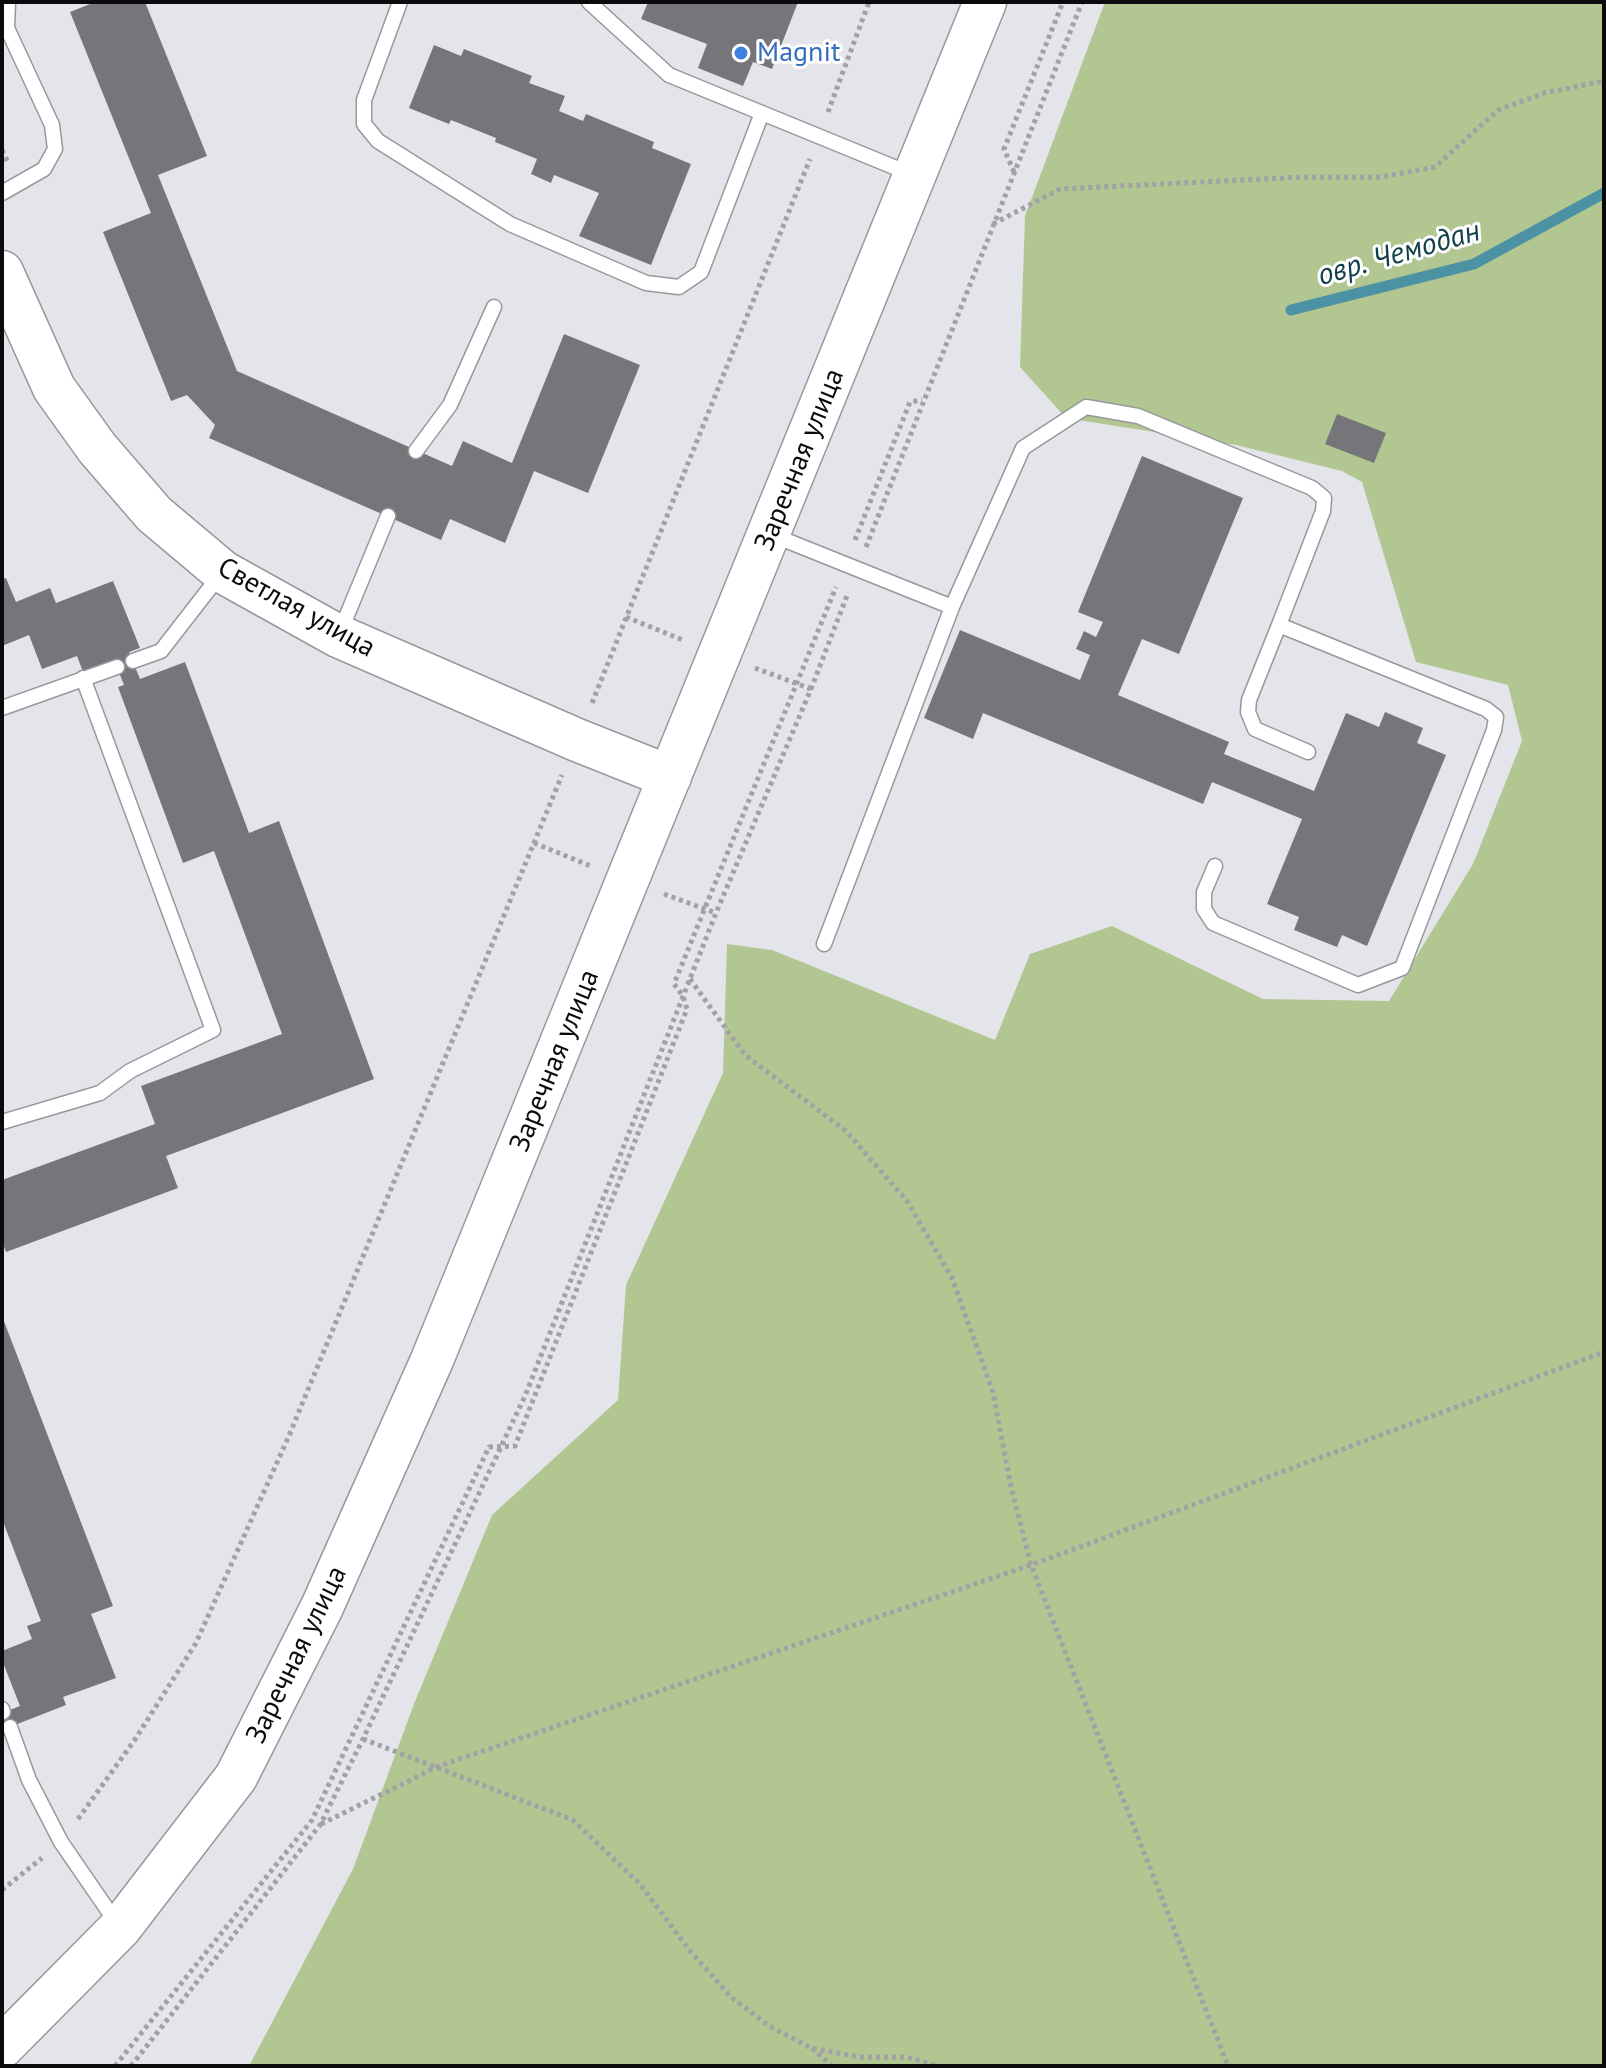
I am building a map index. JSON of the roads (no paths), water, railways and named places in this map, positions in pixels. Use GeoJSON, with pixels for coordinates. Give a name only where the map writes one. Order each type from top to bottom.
{"type":"FeatureCollection","features":[{"type":"Feature","properties":{"kind":"street","name":"Заречная улица"},"geometry":{"type":"LineString","coordinates":[[2,2047],[120,1928],[236,1777],[322,1607],[432,1360],[985,2]]}},
{"type":"Feature","properties":{"kind":"street","name":"Светлая улица"},"geometry":{"type":"LineString","coordinates":[[2,272],[54,388],[97,448],[154,514],[223,572],[338,636],[670,777]]}},
{"type":"Feature","properties":{"kind":"lane"},"geometry":{"type":"LineString","coordinates":[[2,193],[44,169],[55,149],[52,125],[7,28],[8,2]]}},
{"type":"Feature","properties":{"kind":"lane"},"geometry":{"type":"LineString","coordinates":[[400,2],[364,100],[364,124],[378,141],[510,224],[646,283],[679,287],[701,272],[762,113]]}},
{"type":"Feature","properties":{"kind":"lane"},"geometry":{"type":"LineString","coordinates":[[589,2],[669,75],[915,175]]}},
{"type":"Feature","properties":{"kind":"lane"},"geometry":{"type":"LineString","coordinates":[[416,451],[450,405],[494,307]]}},
{"type":"Feature","properties":{"kind":"lane"},"geometry":{"type":"LineString","coordinates":[[824,944],[952,607],[1023,448],[1086,407],[1138,416],[1312,488],[1324,498],[1323,511],[1249,700],[1248,712],[1255,729],[1308,752]]}},
{"type":"Feature","properties":{"kind":"lane"},"geometry":{"type":"LineString","coordinates":[[338,636],[388,516]]}},
{"type":"Feature","properties":{"kind":"lane"},"geometry":{"type":"LineString","coordinates":[[770,534],[952,607]]}},
{"type":"Feature","properties":{"kind":"lane"},"geometry":{"type":"LineString","coordinates":[[133,661],[161,651],[223,572]]}},
{"type":"Feature","properties":{"kind":"lane"},"geometry":{"type":"LineString","coordinates":[[1215,866],[1204,892],[1204,909],[1213,923],[1358,985],[1402,968],[1494,730],[1496,717],[1486,709],[1279,625]]}},
{"type":"Feature","properties":{"kind":"lane"},"geometry":{"type":"LineString","coordinates":[[2,708],[117,667]]}},
{"type":"Feature","properties":{"kind":"lane"},"geometry":{"type":"LineString","coordinates":[[2,1122],[100,1093],[130,1071],[213,1030],[83,678]]}},
{"type":"Feature","properties":{"kind":"lane"},"geometry":{"type":"LineString","coordinates":[[10,1727],[29,1780],[61,1842],[120,1928]]}},
{"type":"Feature","properties":{"kind":"waterway","name":"овр. Чемодан"},"geometry":{"type":"LineString","coordinates":[[1291,310],[1474,264],[1604,193]]}},
{"type":"Feature","properties":{"kind":"place","name":"Magnit"},"geometry":{"type":"Point","coordinates":[741,53]}}]}
